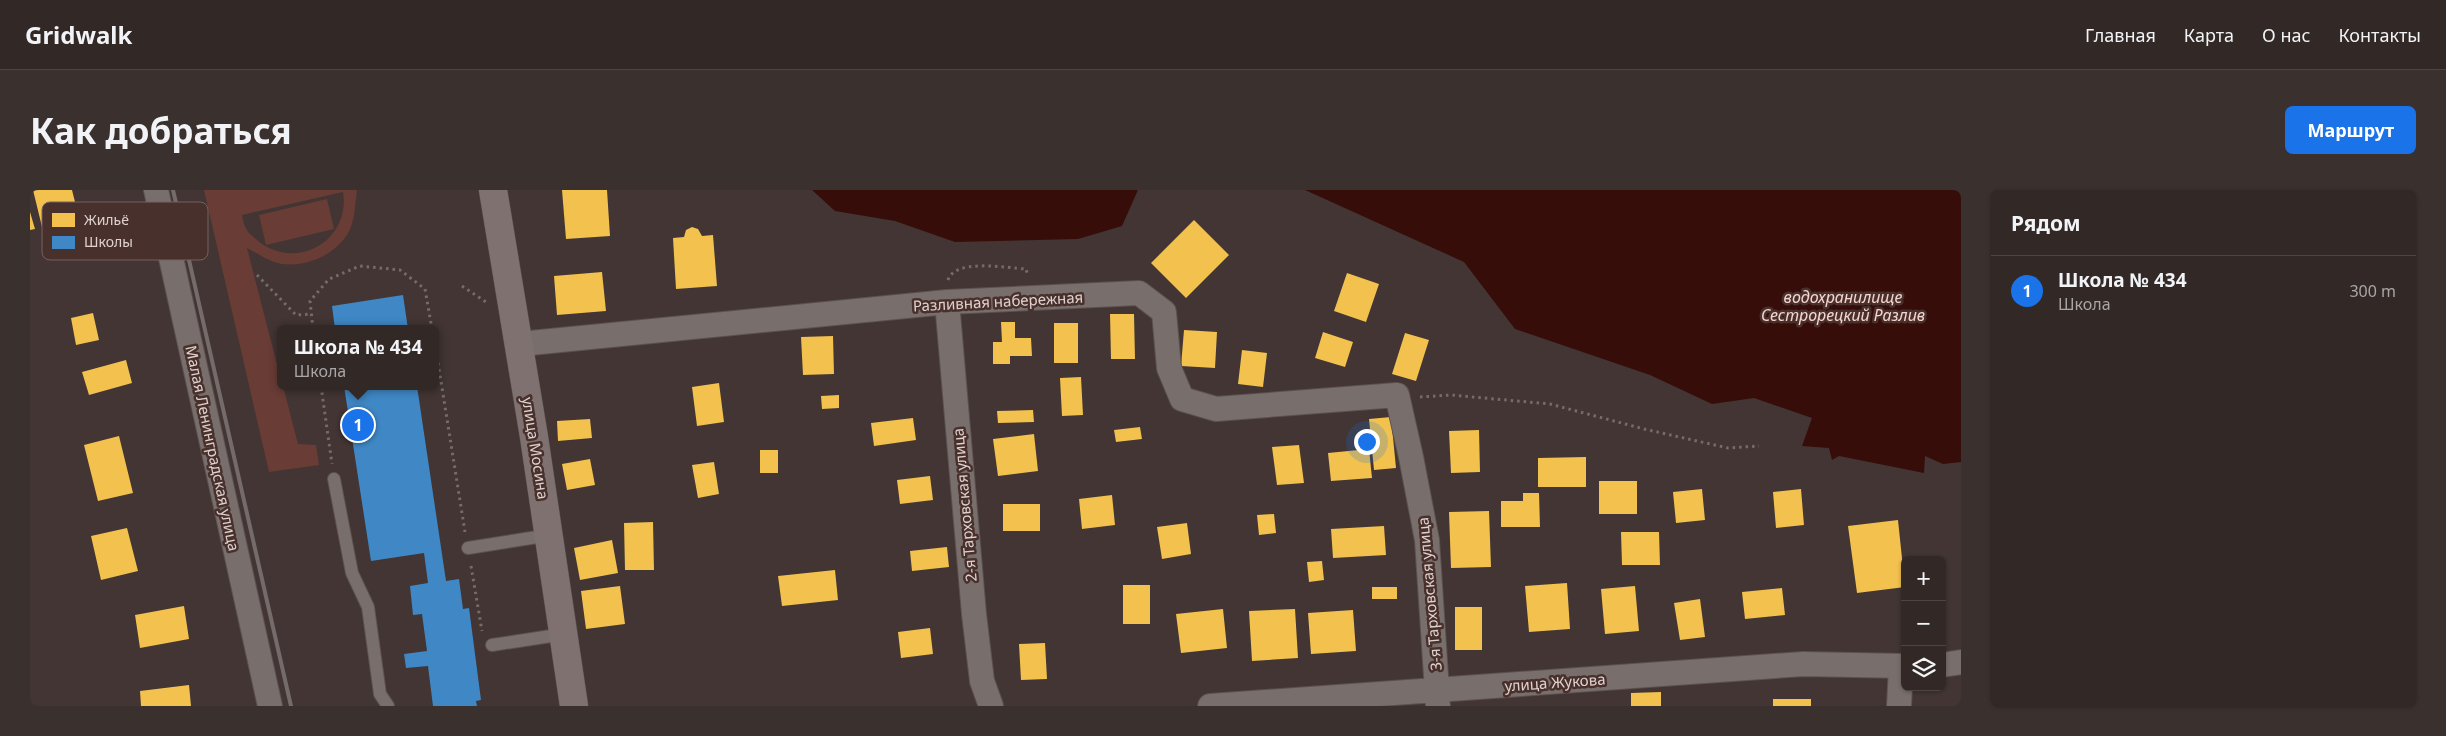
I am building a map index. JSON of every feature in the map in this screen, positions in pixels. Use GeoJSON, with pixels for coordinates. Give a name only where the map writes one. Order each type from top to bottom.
{"type":"FeatureCollection","features":[{"type":"Feature","properties":{"kind":"street","name":"улица Мосина"},"geometry":{"type":"LineString","coordinates":[[493,190],[520,344],[550,535],[574,706]]}},
{"type":"Feature","properties":{"kind":"street","name":"Малая Ленинградская улица"},"geometry":{"type":"LineString","coordinates":[[171,260],[270,706]]}},
{"type":"Feature","properties":{"kind":"street","name":"Разливная набережная"},"geometry":{"type":"LineString","coordinates":[[520,344],[947,302],[1138,294],[1164,312],[1169,368],[1182,399],[1216,409],[1397,395]]}},
{"type":"Feature","properties":{"kind":"street","name":"2-я Тарховская улица"},"geometry":{"type":"LineString","coordinates":[[947,302],[974,614],[982,680],[991,706]]}},
{"type":"Feature","properties":{"kind":"street","name":"3-я Тарховская улица"},"geometry":{"type":"LineString","coordinates":[[1397,395],[1427,540],[1438,698]]}},
{"type":"Feature","properties":{"kind":"street"},"geometry":{"type":"LineString","coordinates":[[1946,664],[1961,662]]}},
{"type":"Feature","properties":{"kind":"street","name":"улица Жукова"},"geometry":{"type":"LineString","coordinates":[[1210,706],[1438,698],[1803,664],[1901,666]]}},
{"type":"Feature","properties":{"kind":"street"},"geometry":{"type":"LineString","coordinates":[[1899,706],[1901,686]]}},
{"type":"Feature","properties":{"kind":"lane"},"geometry":{"type":"LineString","coordinates":[[334,479],[352,573],[368,607],[380,694],[388,706]]}},
{"type":"Feature","properties":{"kind":"lane"},"geometry":{"type":"LineString","coordinates":[[468,548],[550,535]]}},
{"type":"Feature","properties":{"kind":"lane"},"geometry":{"type":"LineString","coordinates":[[492,644],[564,634]]}},
{"type":"Feature","properties":{"kind":"path"},"geometry":{"type":"LineString","coordinates":[[312,325],[310,301],[329,279],[360,266],[400,270],[425,289],[431,325]]}},
{"type":"Feature","properties":{"kind":"path"},"geometry":{"type":"LineString","coordinates":[[257,274],[296,315],[311,314]]}},
{"type":"Feature","properties":{"kind":"path"},"geometry":{"type":"LineString","coordinates":[[439,369],[482,634]]}},
{"type":"Feature","properties":{"kind":"path"},"geometry":{"type":"LineString","coordinates":[[322,390],[334,479]]}},
{"type":"Feature","properties":{"kind":"path"},"geometry":{"type":"LineString","coordinates":[[1397,395],[1429,398],[1450,395],[1550,404],[1644,429],[1728,448],[1760,446]]}},
{"type":"Feature","properties":{"kind":"shaded area"},"geometry":{"type":"Polygon","coordinates":[[[204,190],[357,190],[350,230],[341,242],[327,254],[300,264],[282,264],[247,248],[277,364],[277,390],[284,390],[298,444],[316,445],[319,465],[269,472],[204,190]],[[343,192],[242,215],[249,233],[258,241],[273,250],[289,253],[304,252],[318,246],[330,237],[339,224],[343,209],[343,192]]]}},
{"type":"Feature","properties":{"kind":"shaded area"},"geometry":{"type":"Polygon","coordinates":[[[327,199],[334,229],[266,245],[259,215],[327,199]]]}},
{"type":"Feature","properties":{"kind":"water"},"geometry":{"type":"Polygon","coordinates":[[[812,190],[1138,190],[1122,226],[1078,239],[955,242],[895,221],[835,211],[812,190]]]}},
{"type":"Feature","properties":{"kind":"water","name":"водохранилище Сестрорецкий Разлив"},"geometry":{"type":"Polygon","coordinates":[[[1305,190],[1961,190],[1961,462],[1943,464],[1925,456],[1924,473],[1839,456],[1832,460],[1829,448],[1802,446],[1812,418],[1754,398],[1712,404],[1650,375],[1515,329],[1464,262],[1305,190]]]}},
{"type":"Feature","properties":{"kind":"building: Жильё"},"geometry":{"type":"Polygon","coordinates":[[[33,190],[72,190],[75,202],[42,202],[42,227],[33,190]]]}},
{"type":"Feature","properties":{"kind":"building: Жильё"},"geometry":{"type":"Polygon","coordinates":[[[562,190],[607,190],[610,236],[566,239],[562,190]]]}},
{"type":"Feature","properties":{"kind":"building: Жильё"},"geometry":{"type":"Polygon","coordinates":[[[30,212],[35,229],[30,230],[30,212]]]}},
{"type":"Feature","properties":{"kind":"building: Жильё"},"geometry":{"type":"Polygon","coordinates":[[[1194,220],[1229,255],[1186,298],[1151,263],[1194,220]]]}},
{"type":"Feature","properties":{"kind":"building: Жильё"},"geometry":{"type":"Polygon","coordinates":[[[692,227],[698,229],[702,236],[713,235],[717,286],[676,289],[673,238],[684,237],[686,230],[692,227]]]}},
{"type":"Feature","properties":{"kind":"building: Жильё"},"geometry":{"type":"Polygon","coordinates":[[[602,272],[606,311],[557,315],[554,276],[602,272]]]}},
{"type":"Feature","properties":{"kind":"building: Жильё"},"geometry":{"type":"Polygon","coordinates":[[[1347,273],[1379,284],[1366,322],[1334,311],[1347,273]]]}},
{"type":"Feature","properties":{"kind":"building: Жильё"},"geometry":{"type":"Polygon","coordinates":[[[93,313],[99,340],[76,345],[71,318],[93,313]]]}},
{"type":"Feature","properties":{"kind":"building: Жильё"},"geometry":{"type":"Polygon","coordinates":[[[1110,314],[1134,314],[1135,359],[1111,359],[1110,314]]]}},
{"type":"Feature","properties":{"kind":"building: Жильё"},"geometry":{"type":"Polygon","coordinates":[[[1001,322],[1015,322],[1015,338],[1031,338],[1032,356],[1010,356],[1010,364],[993,364],[993,342],[1002,342],[1001,322]]]}},
{"type":"Feature","properties":{"kind":"building: Жильё"},"geometry":{"type":"Polygon","coordinates":[[[1054,323],[1078,323],[1078,363],[1054,363],[1054,323]]]}},
{"type":"Feature","properties":{"kind":"building: Жильё"},"geometry":{"type":"Polygon","coordinates":[[[1184,330],[1217,332],[1215,368],[1181,366],[1184,330]]]}},
{"type":"Feature","properties":{"kind":"building: Жильё"},"geometry":{"type":"Polygon","coordinates":[[[1323,332],[1353,342],[1345,367],[1315,358],[1323,332]]]}},
{"type":"Feature","properties":{"kind":"building: Жильё"},"geometry":{"type":"Polygon","coordinates":[[[1405,333],[1429,340],[1416,381],[1392,374],[1405,333]]]}},
{"type":"Feature","properties":{"kind":"building: Жильё"},"geometry":{"type":"Polygon","coordinates":[[[833,336],[834,374],[803,375],[801,337],[833,336]]]}},
{"type":"Feature","properties":{"kind":"building: Жильё"},"geometry":{"type":"Polygon","coordinates":[[[1242,350],[1267,353],[1263,387],[1238,384],[1242,350]]]}},
{"type":"Feature","properties":{"kind":"building: Жильё"},"geometry":{"type":"Polygon","coordinates":[[[126,360],[132,383],[89,395],[82,372],[126,360]]]}},
{"type":"Feature","properties":{"kind":"building: Жильё"},"geometry":{"type":"Polygon","coordinates":[[[1081,377],[1083,415],[1062,416],[1060,378],[1081,377]]]}},
{"type":"Feature","properties":{"kind":"building: Жильё"},"geometry":{"type":"Polygon","coordinates":[[[719,383],[724,422],[697,426],[692,387],[719,383]]]}},
{"type":"Feature","properties":{"kind":"building: Жильё"},"geometry":{"type":"Polygon","coordinates":[[[839,395],[839,408],[822,409],[821,396],[839,395]]]}},
{"type":"Feature","properties":{"kind":"building: Жильё"},"geometry":{"type":"Polygon","coordinates":[[[1033,410],[1034,422],[998,423],[997,411],[1033,410]]]}},
{"type":"Feature","properties":{"kind":"building: Жильё"},"geometry":{"type":"Polygon","coordinates":[[[1391,417],[1396,468],[1374,470],[1369,419],[1391,417]]]}},
{"type":"Feature","properties":{"kind":"building: Жильё"},"geometry":{"type":"Polygon","coordinates":[[[913,418],[916,440],[874,446],[871,423],[913,418]]]}},
{"type":"Feature","properties":{"kind":"building: Жильё"},"geometry":{"type":"Polygon","coordinates":[[[590,419],[592,438],[558,441],[557,421],[590,419]]]}},
{"type":"Feature","properties":{"kind":"building: Жильё"},"geometry":{"type":"Polygon","coordinates":[[[1140,427],[1142,439],[1116,442],[1114,430],[1140,427]]]}},
{"type":"Feature","properties":{"kind":"building: Жильё"},"geometry":{"type":"Polygon","coordinates":[[[1479,430],[1480,472],[1451,473],[1449,431],[1479,430]]]}},
{"type":"Feature","properties":{"kind":"building: Жильё"},"geometry":{"type":"Polygon","coordinates":[[[1034,434],[1038,471],[998,476],[993,439],[1034,434]]]}},
{"type":"Feature","properties":{"kind":"building: Жильё"},"geometry":{"type":"Polygon","coordinates":[[[119,436],[133,493],[98,501],[84,445],[119,436]]]}},
{"type":"Feature","properties":{"kind":"building: Жильё"},"geometry":{"type":"Polygon","coordinates":[[[1299,445],[1304,483],[1277,485],[1272,447],[1299,445]]]}},
{"type":"Feature","properties":{"kind":"building: Жильё"},"geometry":{"type":"Polygon","coordinates":[[[1369,449],[1372,478],[1331,481],[1328,453],[1369,449]]]}},
{"type":"Feature","properties":{"kind":"building: Жильё"},"geometry":{"type":"Polygon","coordinates":[[[760,450],[778,450],[778,473],[760,473],[760,450]]]}},
{"type":"Feature","properties":{"kind":"building: Жильё"},"geometry":{"type":"Polygon","coordinates":[[[1586,457],[1586,487],[1538,487],[1538,458],[1586,457]]]}},
{"type":"Feature","properties":{"kind":"building: Жильё"},"geometry":{"type":"Polygon","coordinates":[[[590,459],[595,485],[567,490],[562,464],[590,459]]]}},
{"type":"Feature","properties":{"kind":"building: Жильё"},"geometry":{"type":"Polygon","coordinates":[[[714,462],[719,494],[698,498],[692,465],[714,462]]]}},
{"type":"Feature","properties":{"kind":"building: Жильё"},"geometry":{"type":"Polygon","coordinates":[[[930,476],[933,500],[900,504],[897,480],[930,476]]]}},
{"type":"Feature","properties":{"kind":"building: Жильё"},"geometry":{"type":"Polygon","coordinates":[[[1599,481],[1637,481],[1637,514],[1599,514],[1599,481]]]}},
{"type":"Feature","properties":{"kind":"building: Жильё"},"geometry":{"type":"Polygon","coordinates":[[[1702,489],[1705,520],[1676,523],[1673,492],[1702,489]]]}},
{"type":"Feature","properties":{"kind":"building: Жильё"},"geometry":{"type":"Polygon","coordinates":[[[1801,489],[1804,525],[1776,528],[1773,492],[1801,489]]]}},
{"type":"Feature","properties":{"kind":"building: Жильё"},"geometry":{"type":"Polygon","coordinates":[[[1523,493],[1539,493],[1540,527],[1501,527],[1501,501],[1523,501],[1523,493]]]}},
{"type":"Feature","properties":{"kind":"building: Жильё"},"geometry":{"type":"Polygon","coordinates":[[[1112,495],[1115,525],[1082,529],[1079,499],[1112,495]]]}},
{"type":"Feature","properties":{"kind":"building: Жильё"},"geometry":{"type":"Polygon","coordinates":[[[1003,504],[1040,504],[1040,531],[1003,531],[1003,504]]]}},
{"type":"Feature","properties":{"kind":"building: Жильё"},"geometry":{"type":"Polygon","coordinates":[[[1489,511],[1491,567],[1451,568],[1449,512],[1489,511]]]}},
{"type":"Feature","properties":{"kind":"building: Жильё"},"geometry":{"type":"Polygon","coordinates":[[[1274,514],[1276,533],[1259,535],[1257,515],[1274,514]]]}},
{"type":"Feature","properties":{"kind":"building: Жильё"},"geometry":{"type":"Polygon","coordinates":[[[1898,520],[1902,556],[1901,588],[1857,593],[1848,526],[1898,520]]]}},
{"type":"Feature","properties":{"kind":"building: Жильё"},"geometry":{"type":"Polygon","coordinates":[[[653,522],[654,570],[625,570],[624,523],[653,522]]]}},
{"type":"Feature","properties":{"kind":"building: Жильё"},"geometry":{"type":"Polygon","coordinates":[[[1187,523],[1191,554],[1162,559],[1157,527],[1187,523]]]}},
{"type":"Feature","properties":{"kind":"building: Жильё"},"geometry":{"type":"Polygon","coordinates":[[[1384,526],[1386,555],[1333,558],[1331,529],[1384,526]]]}},
{"type":"Feature","properties":{"kind":"building: Жильё"},"geometry":{"type":"Polygon","coordinates":[[[127,528],[138,571],[101,580],[91,536],[127,528]]]}},
{"type":"Feature","properties":{"kind":"building: Жильё"},"geometry":{"type":"Polygon","coordinates":[[[1621,532],[1659,532],[1660,565],[1622,565],[1621,532]]]}},
{"type":"Feature","properties":{"kind":"building: Жильё"},"geometry":{"type":"Polygon","coordinates":[[[612,540],[618,573],[580,580],[574,548],[612,540]]]}},
{"type":"Feature","properties":{"kind":"building: Жильё"},"geometry":{"type":"Polygon","coordinates":[[[947,547],[949,567],[912,571],[910,551],[947,547]]]}},
{"type":"Feature","properties":{"kind":"building: Жильё"},"geometry":{"type":"Polygon","coordinates":[[[1322,561],[1324,580],[1309,582],[1307,562],[1322,561]]]}},
{"type":"Feature","properties":{"kind":"building: Жильё"},"geometry":{"type":"Polygon","coordinates":[[[835,570],[838,600],[782,606],[778,576],[835,570]]]}},
{"type":"Feature","properties":{"kind":"building: Жильё"},"geometry":{"type":"Polygon","coordinates":[[[1567,583],[1570,629],[1529,632],[1525,586],[1567,583]]]}},
{"type":"Feature","properties":{"kind":"building: Жильё"},"geometry":{"type":"Polygon","coordinates":[[[1123,585],[1150,585],[1150,624],[1123,624],[1123,585]]]}},
{"type":"Feature","properties":{"kind":"building: Жильё"},"geometry":{"type":"Polygon","coordinates":[[[620,586],[625,624],[586,629],[581,591],[620,586]]]}},
{"type":"Feature","properties":{"kind":"building: Жильё"},"geometry":{"type":"Polygon","coordinates":[[[1635,586],[1639,631],[1605,634],[1601,589],[1635,586]]]}},
{"type":"Feature","properties":{"kind":"building: Жильё"},"geometry":{"type":"Polygon","coordinates":[[[1372,587],[1397,587],[1397,599],[1372,599],[1372,587]]]}},
{"type":"Feature","properties":{"kind":"building: Жильё"},"geometry":{"type":"Polygon","coordinates":[[[1782,588],[1785,615],[1745,619],[1742,592],[1782,588]]]}},
{"type":"Feature","properties":{"kind":"building: Жильё"},"geometry":{"type":"Polygon","coordinates":[[[1700,599],[1705,637],[1680,640],[1674,603],[1700,599]]]}},
{"type":"Feature","properties":{"kind":"building: Жильё"},"geometry":{"type":"Polygon","coordinates":[[[184,606],[189,639],[140,648],[135,615],[184,606]]]}},
{"type":"Feature","properties":{"kind":"building: Жильё"},"geometry":{"type":"Polygon","coordinates":[[[1455,607],[1482,607],[1482,650],[1455,650],[1455,607]]]}},
{"type":"Feature","properties":{"kind":"building: Жильё"},"geometry":{"type":"Polygon","coordinates":[[[1223,609],[1227,648],[1181,653],[1176,614],[1223,609]]]}},
{"type":"Feature","properties":{"kind":"building: Жильё"},"geometry":{"type":"Polygon","coordinates":[[[1295,609],[1298,658],[1252,661],[1249,611],[1295,609]]]}},
{"type":"Feature","properties":{"kind":"building: Жильё"},"geometry":{"type":"Polygon","coordinates":[[[1353,610],[1356,651],[1311,654],[1308,613],[1353,610]]]}},
{"type":"Feature","properties":{"kind":"building: Жильё"},"geometry":{"type":"Polygon","coordinates":[[[930,628],[933,654],[901,658],[898,632],[930,628]]]}},
{"type":"Feature","properties":{"kind":"building: Жильё"},"geometry":{"type":"Polygon","coordinates":[[[1045,643],[1047,679],[1021,680],[1019,644],[1045,643]]]}},
{"type":"Feature","properties":{"kind":"building: Жильё"},"geometry":{"type":"Polygon","coordinates":[[[189,685],[191,706],[141,706],[140,691],[189,685]]]}},
{"type":"Feature","properties":{"kind":"building: Жильё"},"geometry":{"type":"Polygon","coordinates":[[[1661,692],[1661,706],[1631,706],[1631,693],[1661,692]]]}},
{"type":"Feature","properties":{"kind":"building: Жильё"},"geometry":{"type":"Polygon","coordinates":[[[1773,699],[1811,699],[1811,706],[1773,706],[1773,699]]]}},
{"type":"Feature","properties":{"kind":"building: Школы"},"geometry":{"type":"Polygon","coordinates":[[[403,295],[407,325],[334,325],[332,306],[403,295]]]}},
{"type":"Feature","properties":{"kind":"building: Школы"},"geometry":{"type":"Polygon","coordinates":[[[345,390],[418,390],[446,581],[459,579],[463,609],[469,608],[481,700],[476,701],[477,706],[433,706],[428,666],[406,668],[404,654],[427,651],[422,614],[413,615],[410,586],[428,583],[424,553],[371,561],[345,390]]]}},
{"type":"Feature","properties":{"kind":"railway"},"geometry":{"type":"LineString","coordinates":[[173,190],[176,202]]}},
{"type":"Feature","properties":{"kind":"railway"},"geometry":{"type":"LineString","coordinates":[[189,260],[291,706]]}},
{"type":"Feature","properties":{"kind":"place","name":"Школа № 434"},"geometry":{"type":"Point","coordinates":[358,425]}}]}
